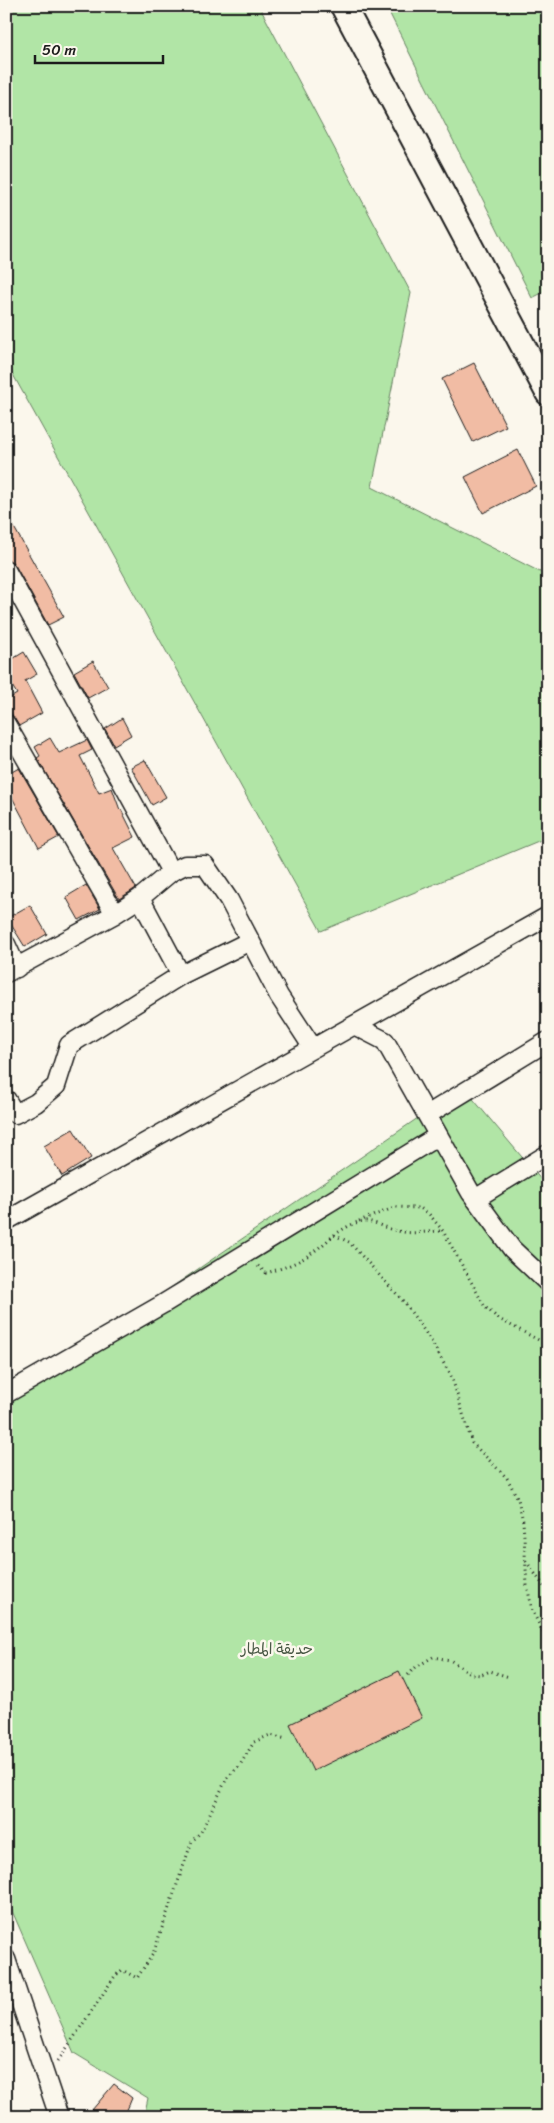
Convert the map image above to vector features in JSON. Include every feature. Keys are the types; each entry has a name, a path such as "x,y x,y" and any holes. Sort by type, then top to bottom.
{"main road":[{"path":"343,6 548,394"}],"street":[{"path":"6,570 171,872"},
{"path":"8,733 114,914"},
{"path":"6,944 12,971 140,898 171,872 185,864 205,865 229,900 279,996 313,1048"},
{"path":"140,898 181,976"},
{"path":"6,1220 548,916"},
{"path":"6,1099 15,1114 36,1103 56,1086 70,1045 181,976 250,941"},
{"path":"354,1025 385,1041 475,1199 512,1249 548,1283"},
{"path":"427,1115 548,1041"},
{"path":"6,1394 245,1254 438,1136"},
{"path":"475,1199 548,1154"},
{"path":"6,1959 59,2117"}],"path":[{"path":"245,1254 266,1273 295,1265 313,1254 334,1236 359,1221 396,1207 420,1208 429,1214 443,1231 485,1307 499,1319 548,1345"},
{"path":"359,1221 369,1220 402,1232 443,1231"},
{"path":"334,1236 349,1242 376,1270 404,1302 430,1339 452,1378 472,1443 506,1478 518,1499 523,1521 527,1585 532,1610 548,1643"},
{"path":"526,1560 548,1592"},
{"path":"408,1675 416,1667 433,1658 450,1660 472,1674 481,1675 490,1671 509,1676"},
{"path":"46,2078 115,1976 122,1970 137,1978 152,1954 192,1840 201,1832 227,1778 240,1765 254,1742 270,1735 286,1739"}],"green space":[{"path":"6,6 259,6 411,293 372,487 548,576 548,837 321,931 6,362"},
{"path":"386,6 548,6 548,290 532,298"},
{"name":"حديقة المطار","path":"463,1087 548,1188 548,2117 144,2117 148,2098 74,2053 6,1897 6,1401"}],"building":[{"path":"474,363 506,426 473,442 442,379"},
{"path":"518,450 536,486 483,513 465,477"},
{"path":"6,513 64,617 48,625 15,565 6,557"},
{"path":"24,652 37,674 25,681 42,713 19,726 6,705 6,700 17,694 6,676 6,663"},
{"path":"93,661 108,687 88,698 74,672"},
{"path":"122,718 131,735 114,745 105,729"},
{"path":"50,738 59,753 87,740 92,750 80,756 99,793 112,788 120,810 135,837 113,848 136,888 119,899 37,758 40,756 35,747"},
{"path":"145,760 166,797 152,805 131,767"},
{"path":"19,768 59,837 39,848 6,786 6,775"},
{"path":"86,885 100,909 79,920 66,897"},
{"path":"30,905 47,934 25,947 7,918"},
{"path":"73,1129 91,1158 62,1176 44,1146"},
{"path":"399,1671 422,1718 313,1771 290,1724"},
{"path":"114,2084 132,2098 124,2117 86,2117"}]}
